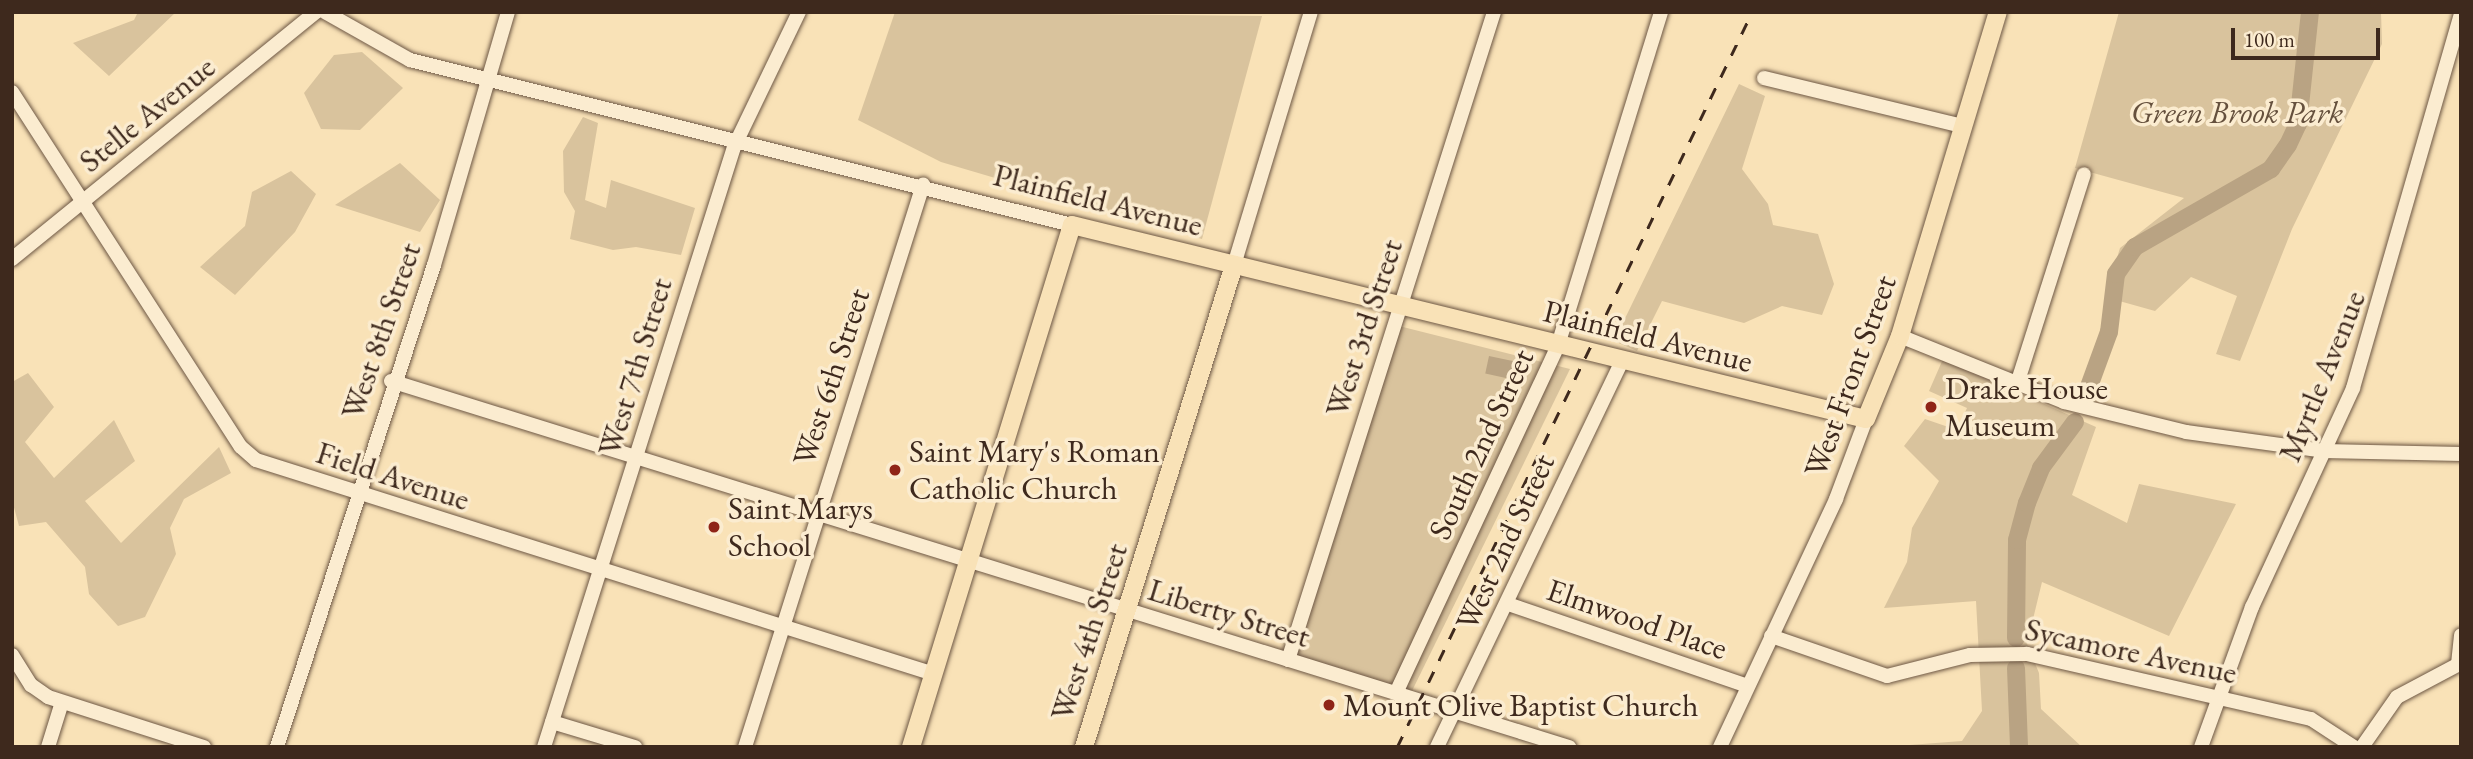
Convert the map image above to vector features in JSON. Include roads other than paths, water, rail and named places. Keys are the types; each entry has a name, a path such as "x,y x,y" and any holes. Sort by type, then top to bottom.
{"main road":[{"name":"West Front Street","path":"1866,419 1900,336 1998,12"},
{"name":"Plainfield Avenue","path":"1072,225 1866,419"},
{"path":"911,747 1072,225"},
{"name":"West 4th Street","path":"1084,747 1234,265"}],"street":[{"name":"Stelle Avenue","path":"12,259 316,12"},
{"name":"Plainfield Avenue","path":"325,12 411,60 923,185 1072,225"},
{"name":"West 8th Street","path":"277,747 391,381 491,80 508,12"},
{"name":"West 7th Street","path":"544,747 737,141 799,12"},
{"name":"West 4th Street","path":"1234,265 1311,12"},
{"name":"West 3rd Street","path":"1289,660 1494,12"},
{"name":"South 2nd Street","path":"1396,692 1558,345 1661,12"},
{"name":"Myrtle Avenue","path":"2201,747 2252,607 2325,451 2388,285 2461,14"},
{"path":"1764,78 1964,126"},
{"name":"Field Avenue","path":"12,92 248,454 356,496 934,674"},
{"path":"2017,384 2084,174"},
{"name":"West 6th Street","path":"745,747 779,628 923,185"},
{"path":"1900,336 2064,402 2104,413 2325,451 2461,454"},
{"name":"West 2nd Street","path":"1437,747 1508,604 1622,361"},
{"name":"Liberty Street","path":"391,381 636,455 1128,612 1454,710 1548,744 1569,747"},
{"name":"West Front Street","path":"1720,747 1866,419"},
{"name":"Elmwood Place","path":"1508,604 1747,686"},
{"path":"2362,747 2397,697 2459,663 2461,635"},
{"name":"Sycamore Avenue","path":"1771,636 1887,676 2006,653 2027,654 2311,719 2354,747"},
{"path":"12,655 31,685 62,702 204,747"},
{"path":"48,747 62,702"},
{"path":"552,722 635,747"}],"waterway":[{"path":"2087,392 2109,332 2116,274 2135,247 2271,169 2288,145 2298,124 2310,12"},
{"path":"2016,638 2017,540 2027,503 2041,468 2075,422"},
{"path":"2016,668 2019,747"}],"railway":[{"path":"1397,747 1752,12"}],"place":[{"name":"Drake House Museum","path":"1931,407"},
{"name":"Saint Mary's Roman Catholic Church","path":"895,470"},
{"name":"Saint Marys School","path":"714,527"},
{"name":"Mount Olive Baptist Church","path":"1329,705"}],"park label":[{"name":"Green Brook Park","path":"2237,112"}]}
